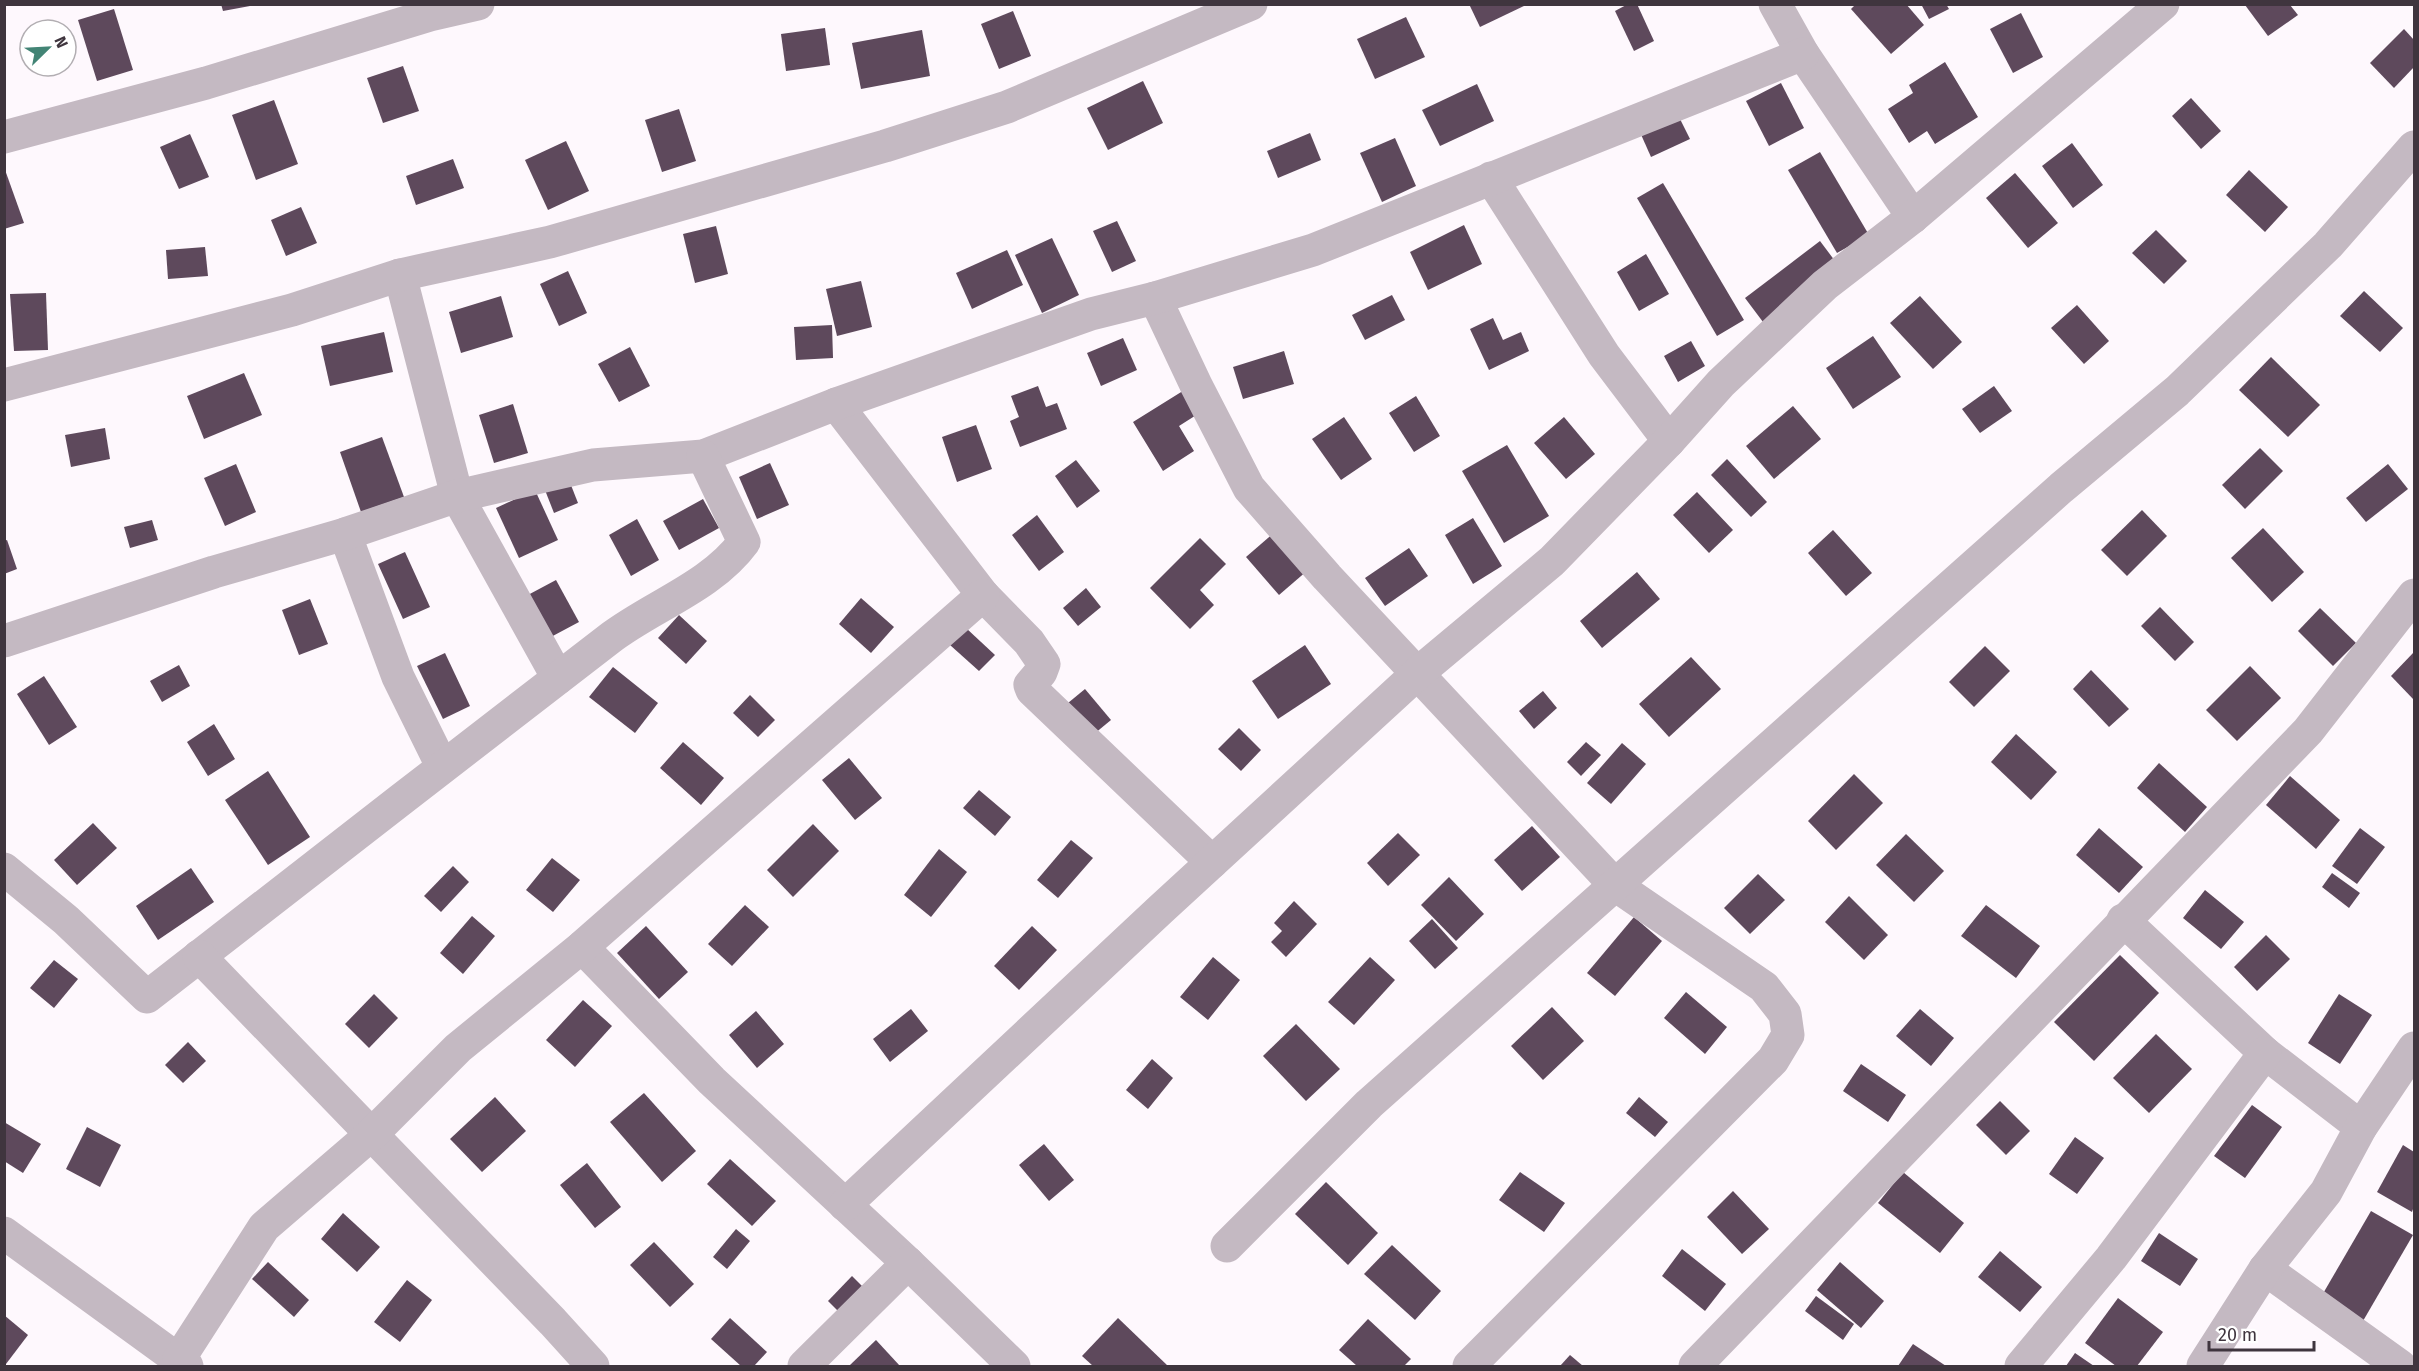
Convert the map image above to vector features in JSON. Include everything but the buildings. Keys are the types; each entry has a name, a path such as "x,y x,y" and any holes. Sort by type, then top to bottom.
{"street":[{"path":"4,137 206,83 430,15 478,4"},
{"path":"4,385 292,310 400,276 550,242 885,146 1007,106 1251,4"},
{"path":"1775,4 1803,54 1913,217"},
{"path":"845,1205 1418,673 1552,561 1669,441 1721,383 1825,285 1913,217 2163,4"},
{"path":"4,641 213,572 345,534 457,496 593,465 703,456 836,404 1091,314 1155,298 1313,250 1803,54"},
{"path":"1227,1246 1369,1104 1855,674 2061,488 2176,392 2328,245 2415,147"},
{"path":"1491,178 1604,355 1669,441"},
{"path":"400,276 457,496 558,678"},
{"path":"1155,298 1196,385 1249,488 1327,577 1615,885 1764,987 1785,1014 1788,1035 1773,1060 1469,1366"},
{"path":"836,404 983,595 1029,642 1044,664 1041,672 1030,685 1032,690 1212,862"},
{"path":"4,869 66,920 147,997 442,766 618,632 689,589 733,557 744,542 703,456"},
{"path":"345,534 398,677 442,766"},
{"path":"4,1233 183,1363 264,1227 372,1134 458,1048 582,947 983,595"},
{"path":"1695,1366 2307,731 2415,595"},
{"path":"2123,920 2265,1053 2361,1127"},
{"path":"582,947 712,1081 908,1263 1014,1366"},
{"path":"199,956 593,1366"},
{"path":"2203,1366 2265,1269 2326,1192 2361,1127 2415,1048"},
{"path":"2021,1366 2111,1258 2265,1053"},
{"path":"804,1366 908,1263"},
{"path":"2265,1269 2400,1366"}]}
